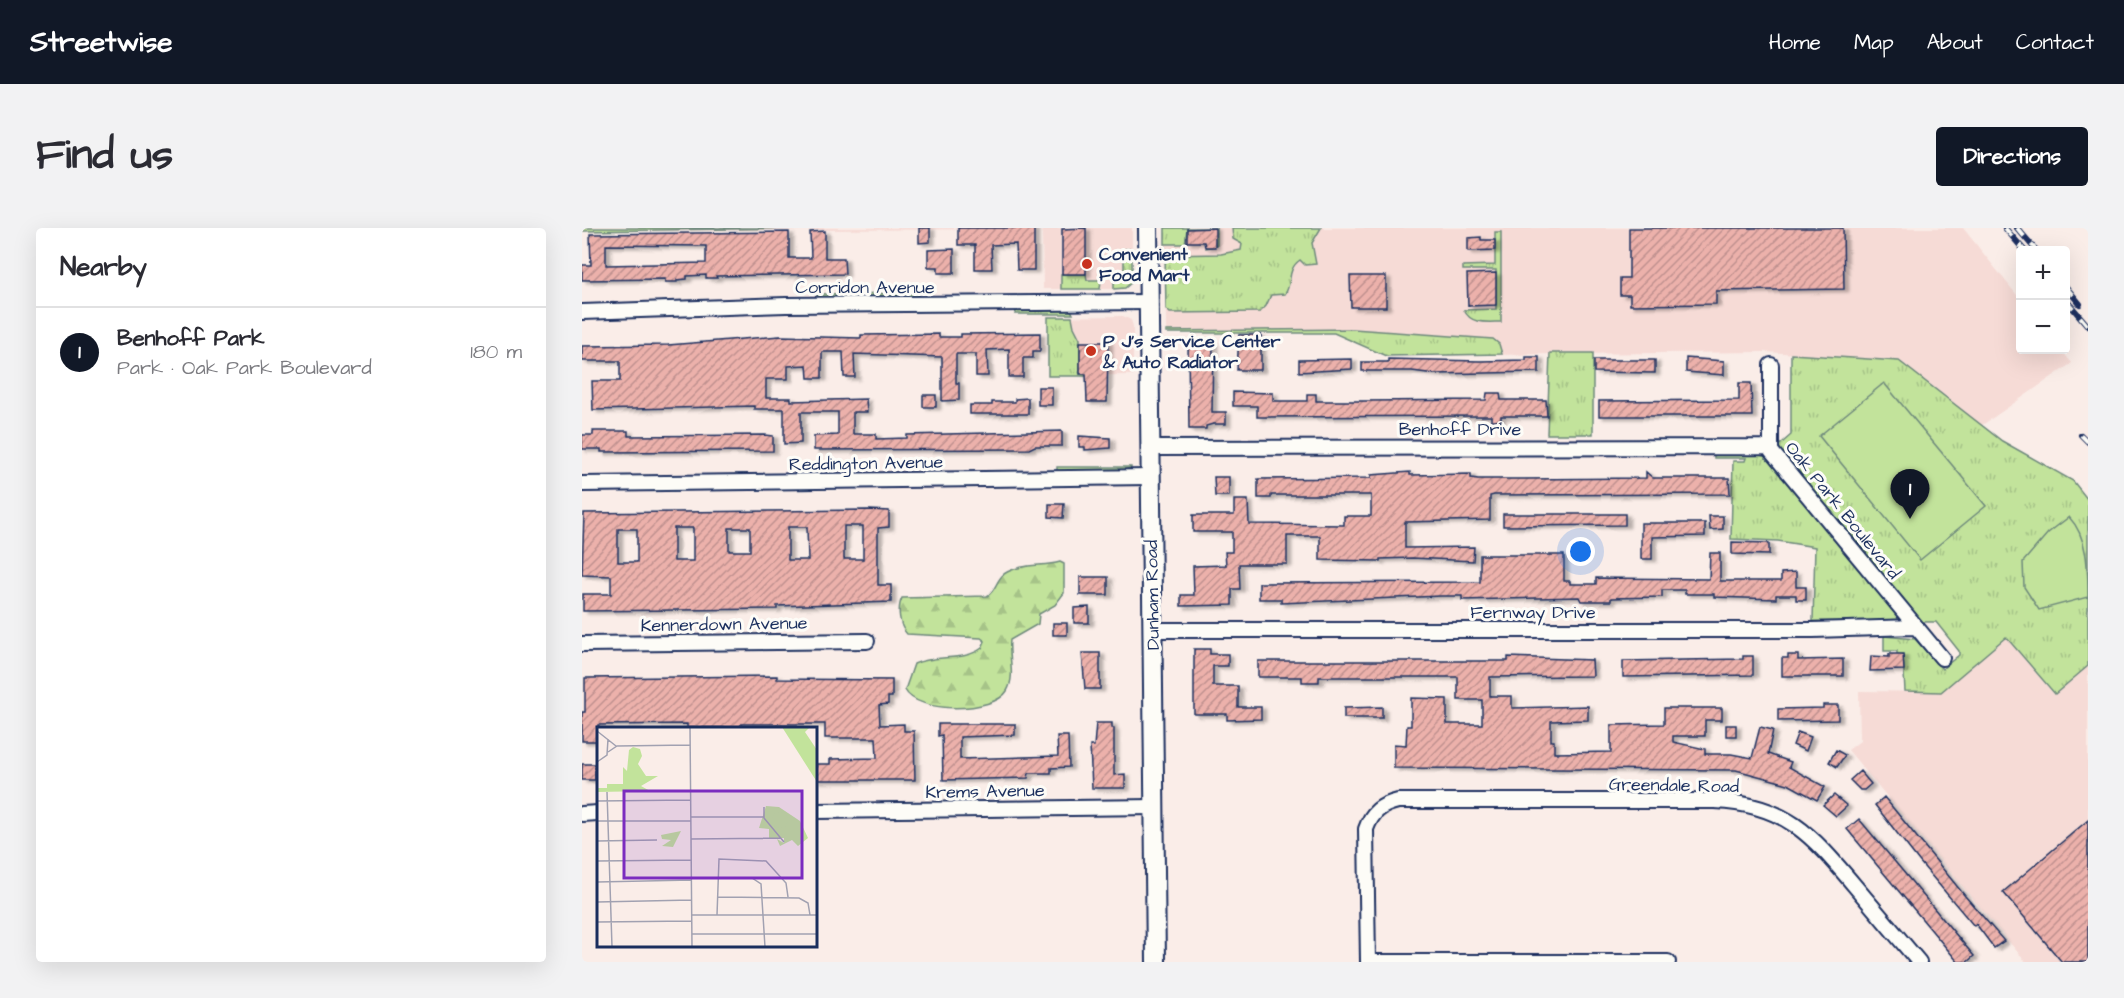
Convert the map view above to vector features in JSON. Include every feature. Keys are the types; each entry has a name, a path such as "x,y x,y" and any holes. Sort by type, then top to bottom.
{"street":[{"name":"Dunham Road","path":"1148,228 1156,962"},
{"name":"Corridon Avenue","path":"582,312 765,306 1149,303"},
{"name":"Oak Park Boulevard","path":"1771,365 1769,447 1787,473 1942,658"},
{"name":"Benhoff Drive","path":"1151,448 1769,447"},
{"name":"Reddington Avenue","path":"582,484 1151,477"},
{"name":"Fernway Drive","path":"1153,630 1813,630 1914,627"},
{"name":"Kennerdown Avenue","path":"582,644 867,641"},
{"name":"Greendale Road","path":"1370,962 1366,830 1369,820 1380,808 1398,801 1715,801 1756,806 1787,818 1814,838 1919,962"},
{"name":"Krems Avenue","path":"818,811 1155,807"},
{"path":"582,814 597,813"},
{"path":"1370,962 1668,962"}],"shaded area":[{"name":"Convenient Food Mart","path":"582,228 1132,228 1132,279 1128,286 1114,289 1043,289 1042,229 582,231"},
{"path":"1165,228 1963,228 2016,294 2016,354 2064,354 2072,363 1981,426 1899,361 1766,352 1386,356 1334,333 1166,333"},
{"name":"P J’s Service Center & Auto Radiator","path":"1123,316 1131,320 1133,326 1133,375 1048,376 1048,317"},
{"path":"2006,637 2054,694 2088,666 2088,962 2026,962 1848,750 1860,741 1859,691 1941,692"}],"green space":[{"path":"582,228 805,228 582,231"},
{"path":"1165,228 1214,228 1187,229 1185,244 1165,244"},
{"path":"1214,228 1217,228 1217,245 1216,246 1205,248 1215,246"},
{"path":"1232,228 1321,228 1312,243 1316,264 1305,265 1300,260 1291,272 1285,294 1271,295 1260,312 1170,313 1166,309 1165,255 1221,254 1241,250 1242,244 1233,239"},
{"path":"1495,232 1501,232 1501,322 1480,322 1467,315 1464,310 1496,309 1496,270 1463,270 1463,266 1495,265"},
{"path":"1124,249 1132,249 1132,282 1125,288 1114,289 1114,280 1124,280"},
{"path":"1061,274 1086,274 1087,280 1101,280 1100,289 1061,289"},
{"path":"919,293 919,297 818,298 817,294"},
{"path":"1017,310 1071,310 1073,314 1015,314"},
{"path":"1048,317 1072,317 1080,339 1080,373 1107,376 1048,376"},
{"path":"1353,329 1493,339 1499,344 1502,354 1386,356 1334,333 1166,333 1166,331"},
{"path":"1550,353 1593,353 1593,434 1547,434"},
{"path":"1791,354 1899,361 2002,441 2073,481 2088,500 2088,666 2055,694 2006,637 1941,692 1905,691 1903,655 1897,654 1897,651 1884,651 1884,636 1915,639 1942,669 1959,655 1959,651 1936,622 1813,621 1815,547 1778,541 1731,539 1733,461 1745,461 1746,458 1714,458 1714,454 1757,454 1766,457 1791,435"},
{"path":"1884,383 1986,506 1920,560 1819,436"},
{"path":"1057,467 1131,468 1120,471 1057,472"},
{"path":"2069,517 2080,534 2086,554 2088,597 2039,610 2024,587 2023,562 2048,533"},
{"path":"1060,562 1064,564 1064,593 1055,605 1039,614 1038,624 1010,640 1010,685 999,698 987,704 972,707 939,707 912,698 905,690 914,664 931,659 967,655 982,648 985,641 981,638 907,634 900,617 902,598 987,596 1004,574 1024,567"}],"building":[{"path":"919,228 930,228 930,242 919,243"},
{"path":"958,228 1034,228 1034,270 1017,270 1016,244 991,245 992,269 975,269 975,245 958,245"},
{"path":"1086,228 1086,274 1062,274 1062,229"},
{"path":"1215,228 1215,247 1205,247 1204,242 1187,242 1187,229"},
{"path":"1629,228 1843,228 1844,289 1716,291 1716,304 1630,305 1630,295 1620,295 1620,278 1629,278"},
{"path":"825,231 825,258 844,258 845,274 716,276 717,278 706,278 706,275 687,276 687,279 677,280 677,282 665,282 665,279 582,280 582,265 591,265 590,234 789,232 789,258 811,258 810,232","holes":["606,245 706,246 706,263 606,265"]},
{"path":"1481,237 1481,240 1495,240 1495,250 1468,251 1468,238"},
{"path":"954,249 954,273 938,273 938,267 928,267 928,250"},
{"path":"1496,273 1496,305 1468,306 1467,274"},
{"path":"1350,276 1386,276 1386,307 1351,307"},
{"path":"1040,333 1040,351 1033,351 1033,358 1023,358 1023,377 1009,377 1009,349 987,350 988,376 976,376 976,354 956,354 956,383 959,383 959,400 942,401 942,357 854,354 855,377 844,377 843,352 822,352 822,378 808,378 807,365 788,366 788,379 766,379 766,398 791,398 791,401 866,399 867,412 853,412 853,434 876,434 876,439 907,438 907,435 1062,431 1062,446 1035,446 1029,449 814,450 814,436 838,435 838,412 801,412 801,443 784,444 784,409 754,409 754,406 593,410 592,381 620,381 620,361 582,361 582,346 668,345 780,336 861,338 861,335 939,334 939,337 961,337 961,334"},
{"path":"1239,335 1261,335 1261,370 1237,370"},
{"path":"1080,342 1108,342 1107,402 1087,402 1086,374 1080,374"},
{"path":"1188,342 1213,342 1212,412 1226,412 1226,424 1213,424 1206,426 1206,429 1189,429"},
{"path":"1526,357 1539,357 1539,372 1435,374 1412,371 1362,371 1362,362 1388,362 1388,359 1480,361 1526,360"},
{"path":"1686,358 1724,361 1724,375 1686,372"},
{"path":"1352,359 1352,369 1299,372 1299,360"},
{"path":"1594,360 1655,360 1655,373 1594,372"},
{"path":"1739,383 1751,383 1752,416 1599,416 1599,401 1739,400"},
{"path":"1038,387 1052,387 1052,405 1038,405"},
{"path":"1233,392 1273,393 1273,401 1307,401 1307,394 1316,394 1316,401 1486,400 1487,393 1500,393 1501,400 1546,400 1547,416 1501,416 1501,421 1491,421 1491,416 1257,417 1257,406 1233,406"},
{"path":"923,395 936,395 936,407 923,407"},
{"path":"1028,398 1028,414 970,414 970,405 992,405 992,402 1015,402 1015,399"},
{"path":"593,431 628,431 628,436 765,435 773,436 773,451 601,452 601,449 582,449 582,435 593,435"},
{"path":"1079,436 1110,438 1110,448 1085,450 1085,447 1079,447"},
{"path":"1410,472 1410,475 1471,474 1471,478 1478,479 1524,479 1646,478 1646,472 1653,478 1729,478 1730,494 1494,495 1490,496 1490,520 1405,522 1405,548 1474,547 1473,561 1412,558 1380,559 1380,561 1320,560 1320,536 1287,536 1287,564 1239,564 1240,589 1232,589 1232,605 1181,606 1181,595 1194,595 1193,566 1226,565 1225,552 1232,552 1232,532 1193,532 1193,515 1234,515 1234,500 1248,500 1249,524 1344,525 1344,516 1371,516 1371,495 1271,495 1271,498 1258,498 1258,479 1371,478 1371,475"},
{"path":"1214,477 1229,477 1229,496 1215,496"},
{"path":"1049,504 1064,504 1063,518 1049,517"},
{"path":"889,511 889,527 878,528 878,585 891,585 891,602 777,606 777,609 583,611 583,594 611,594 611,576 582,575 584,513","holes":["844,526 863,526 863,559 844,559","788,527 807,527 808,560 788,560","674,528 693,528 693,561 674,561","729,528 750,528 750,551 729,551","618,529 637,529 637,562 618,562"]},
{"path":"1503,514 1625,514 1625,525 1503,526"},
{"path":"1709,516 1723,516 1723,529 1710,530"},
{"path":"1641,523 1705,523 1705,536 1652,537 1652,559 1641,559"},
{"path":"1732,542 1769,543 1769,555 1732,554"},
{"path":"1710,553 1720,553 1720,581 1781,581 1781,573 1796,572 1796,587 1806,587 1806,600 1796,600 1796,595 1776,595 1776,599 1714,597 1714,594 1685,594 1685,590 1662,590 1662,597 1611,598 1611,601 1581,601 1579,597 1462,600 1462,596 1281,603 1281,599 1259,599 1259,583 1480,582 1480,555 1564,555 1564,581 1570,581 1570,584 1596,584 1596,578 1709,579"},
{"path":"1080,577 1108,577 1108,595 1080,595"},
{"path":"1089,607 1089,623 1074,623 1074,608"},
{"path":"1053,623 1067,623 1067,635 1053,635"},
{"path":"1194,649 1210,649 1210,654 1228,654 1228,666 1213,666 1213,686 1238,686 1238,707 1261,707 1261,719 1227,720 1227,714 1194,714"},
{"path":"1082,653 1100,653 1100,689 1085,689"},
{"path":"1889,654 1903,654 1904,670 1870,671 1871,656 1889,657"},
{"path":"1788,655 1798,655 1798,660 1843,659 1843,676 1782,676 1782,658 1788,658"},
{"path":"1743,656 1753,656 1753,675 1623,677 1623,661 1743,659"},
{"path":"1508,657 1592,660 1593,676 1490,677 1490,696 1512,696 1512,708 1588,706 1588,720 1551,721 1551,741 1554,741 1554,753 1611,752 1611,725 1664,724 1664,708 1722,708 1722,720 1705,720 1705,736 1673,736 1673,742 1705,749 1705,754 1731,754 1752,758 1760,727 1773,730 1768,754 1791,762 1789,767 1825,787 1817,800 1788,784 1736,770 1394,768 1394,744 1406,745 1407,726 1411,726 1411,698 1447,699 1447,724 1482,724 1482,700 1458,700 1458,677 1319,677 1319,682 1302,682 1302,677 1258,677 1258,661 1508,661"},
{"path":"777,676 777,679 892,680 892,697 888,697 888,704 879,705 880,725 904,724 904,731 914,731 915,780 818,780 818,764 830,764 830,759 877,758 876,738 825,738 825,724 741,724 741,727 687,727 687,724 598,725 597,741 582,741 585,678"},
{"path":"1823,705 1838,705 1838,720 1778,721 1778,709 1823,708"},
{"path":"1382,707 1382,718 1344,718 1344,708"},
{"path":"1096,723 1112,723 1112,728 1114,728 1114,775 1125,774 1125,788 1092,788 1090,746 1094,746"},
{"path":"938,724 1015,724 1015,735 960,737 960,759 1058,756 1057,736 1068,736 1069,767 1051,768 1051,773 1029,773 1028,778 943,780 942,735 938,736"},
{"path":"1726,725 1736,725 1736,736 1726,736"},
{"path":"1798,732 1811,737 1806,751 1793,745"},
{"path":"1836,750 1845,755 1837,767 1829,762"},
{"path":"582,764 595,764 595,780 582,780"},
{"path":"1860,771 1871,784 1864,790 1860,790 1850,780"},
{"path":"1834,795 1847,806 1836,816 1823,805"},
{"path":"1884,797 2004,941 1994,948 1976,924 1974,926 1919,861 1875,805"},
{"path":"1859,819 1974,956 1967,962 1958,962 1847,829"},
{"path":"2088,820 2088,962 2062,962 2003,892"}],"railway":[{"path":"2005,228 2021,246"},
{"path":"2017,228 2033,246"},
{"path":"2070,292 2080,304"},
{"path":"2070,305 2088,326"},
{"path":"2081,435 2088,442"}],"place":[{"name":"Convenient Food Mart","path":"1087,264"},
{"name":"P J’s Service Center & Auto Radiator","path":"1091,351"},
{"name":"Benhoff Park","path":"1910,519"}]}
